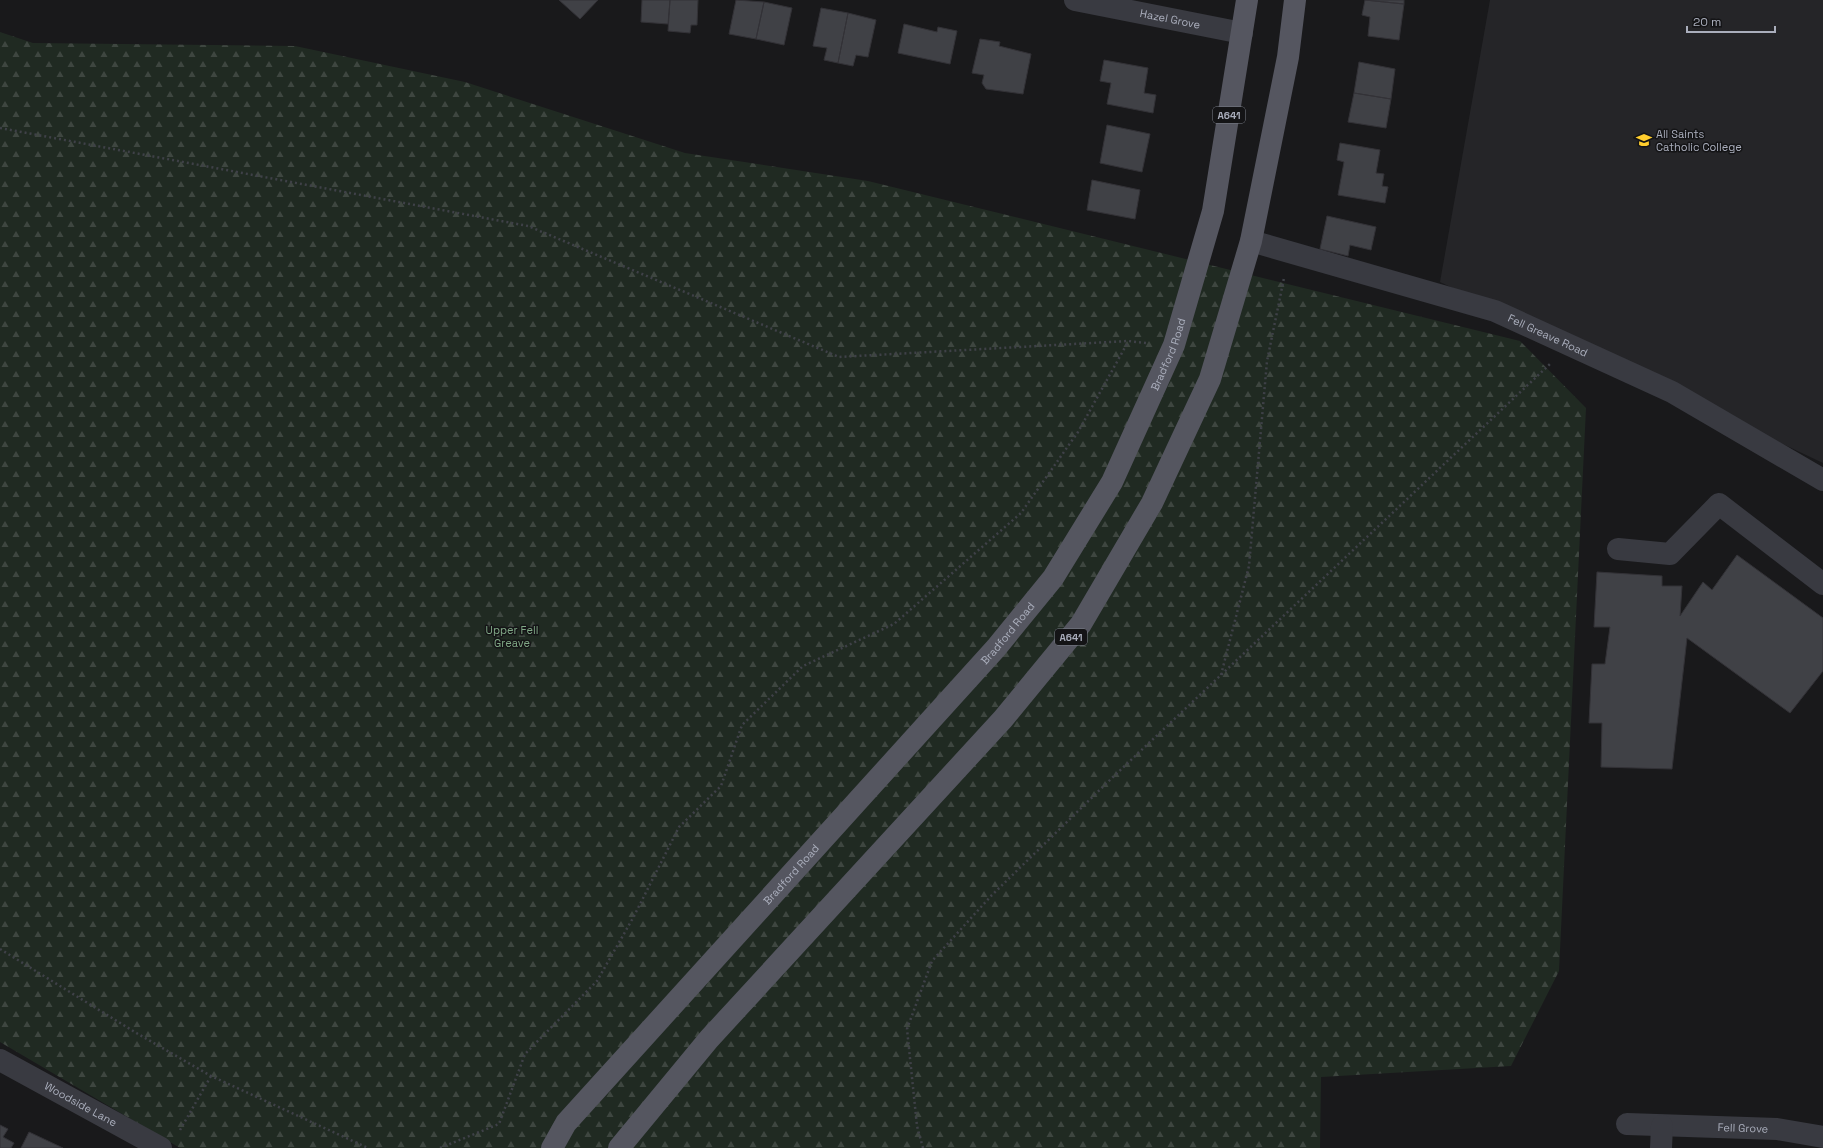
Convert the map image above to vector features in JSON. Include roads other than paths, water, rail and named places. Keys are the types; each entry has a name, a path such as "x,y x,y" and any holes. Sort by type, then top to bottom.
{"main road":[{"name":"Bradford Road","path":"552,1148 566,1123 996,648 1053,578 1112,482 1174,345 1213,211 1247,0"},
{"name":"A641","path":"619,1148 709,1039 1003,719 1081,624 1152,503 1210,379 1251,242 1288,58 1296,0"}],"street":[{"name":"Hazel Grove","path":"1075,0 1242,32"},
{"name":"Fell Greave Road","path":"1251,242 1494,312 1672,392 1823,480"},
{"path":"1618,549 1670,554 1719,504 1823,584"},
{"name":"Woodside Lane","path":"0,1060 170,1142"},
{"name":"Fell Grove","path":"1627,1124 1777,1129 1823,1137"},
{"path":"1661,1148 1662,1126"}],"place":[{"name":"All Saints Catholic College","path":"1644,140"}],"park label":[{"name":"Upper Fell Greave","path":"512,636"}]}
